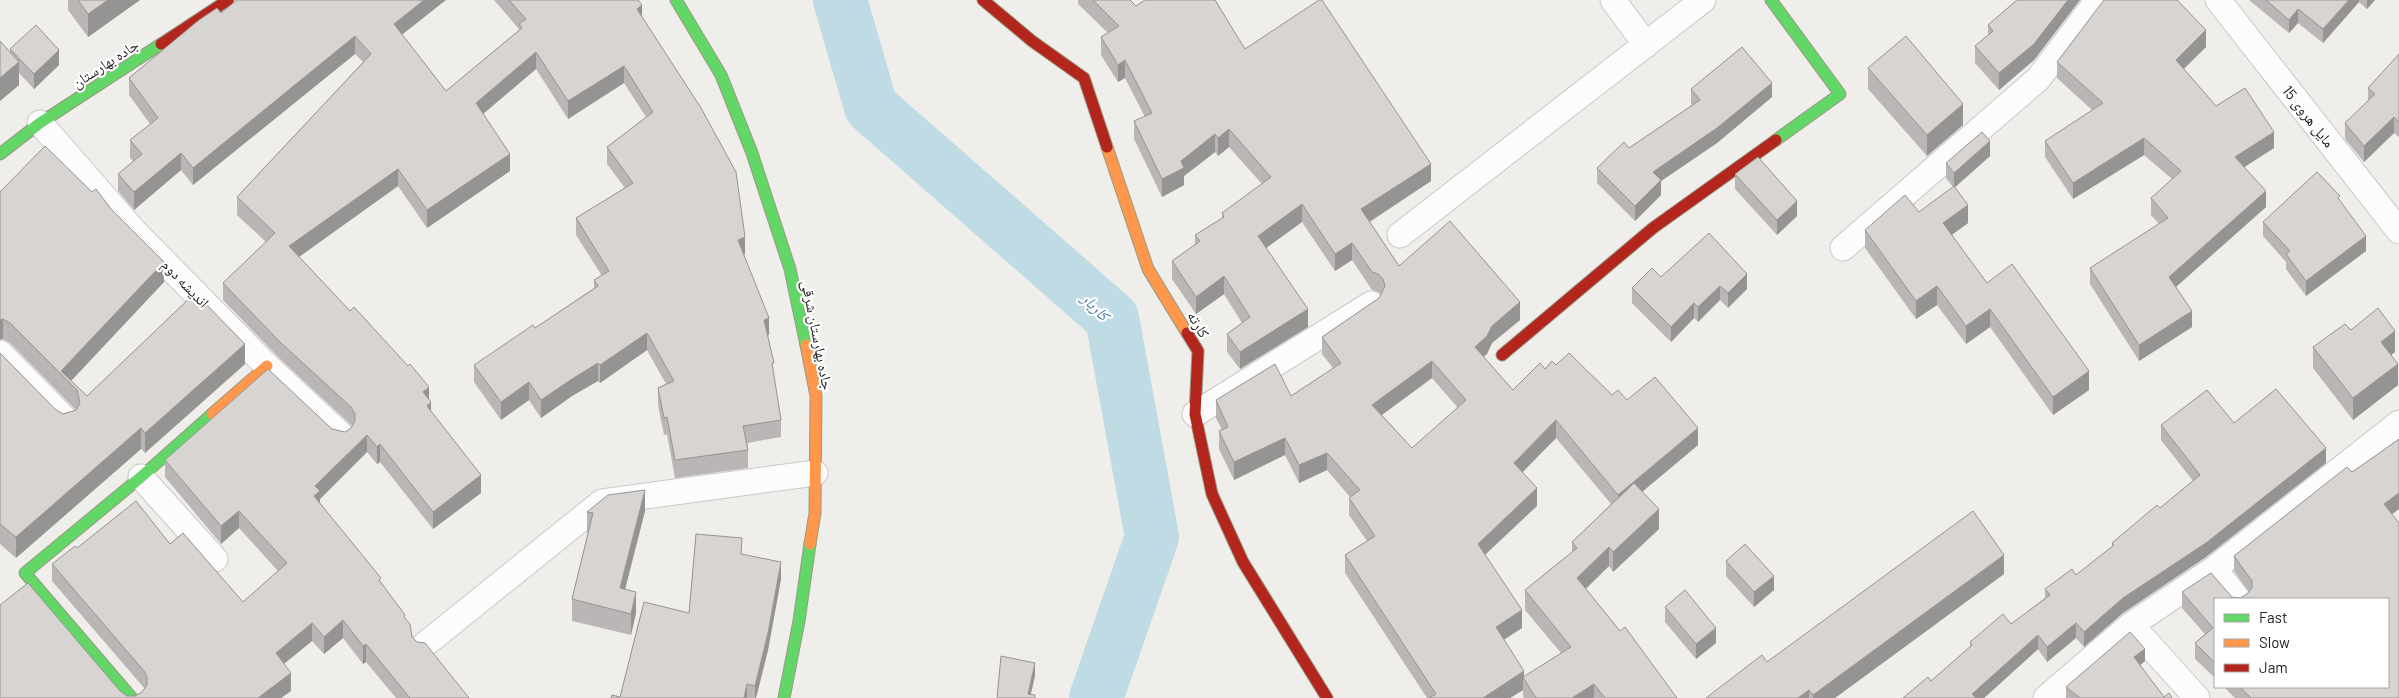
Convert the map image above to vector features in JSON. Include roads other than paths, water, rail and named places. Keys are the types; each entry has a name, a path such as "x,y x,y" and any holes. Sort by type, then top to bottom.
{"street":[{"name":"جاده بهارستان","path":"0,154 40,122 228,0"},
{"name":"جاده بهارستان شرقی","path":"676,0 721,75 752,152 790,269 816,396 815,513 799,622 784,698"},
{"name":"کارته","path":"983,0 1032,40 1084,78 1148,269 1198,351 1195,414 1212,494 1242,562 1327,698"},
{"path":"1612,0 1646,45"},
{"path":"1400,235 1703,0"},
{"path":"1502,356 1653,228 1840,94 1771,0"},
{"path":"1842,248 2038,79 2098,0"},
{"name":"مایل هروی 15","path":"2218,0 2399,232"},
{"name":"اندیشه دوم","path":"40,122 134,231 267,366 342,435"},
{"path":"1195,414 1371,304"},
{"path":"0,353 66,420"},
{"path":"132,698 25,573 141,477 267,366"},
{"path":"2046,698 2131,625 2214,569 2399,423"},
{"path":"423,646 602,502 815,473"},
{"path":"141,477 215,559"},
{"path":"2214,569 2237,598"},
{"path":"2131,625 2197,698"}],"waterway":[{"name":"کاربار","path":"840,0 871,107 1112,318 1152,537 1096,698"}]}
